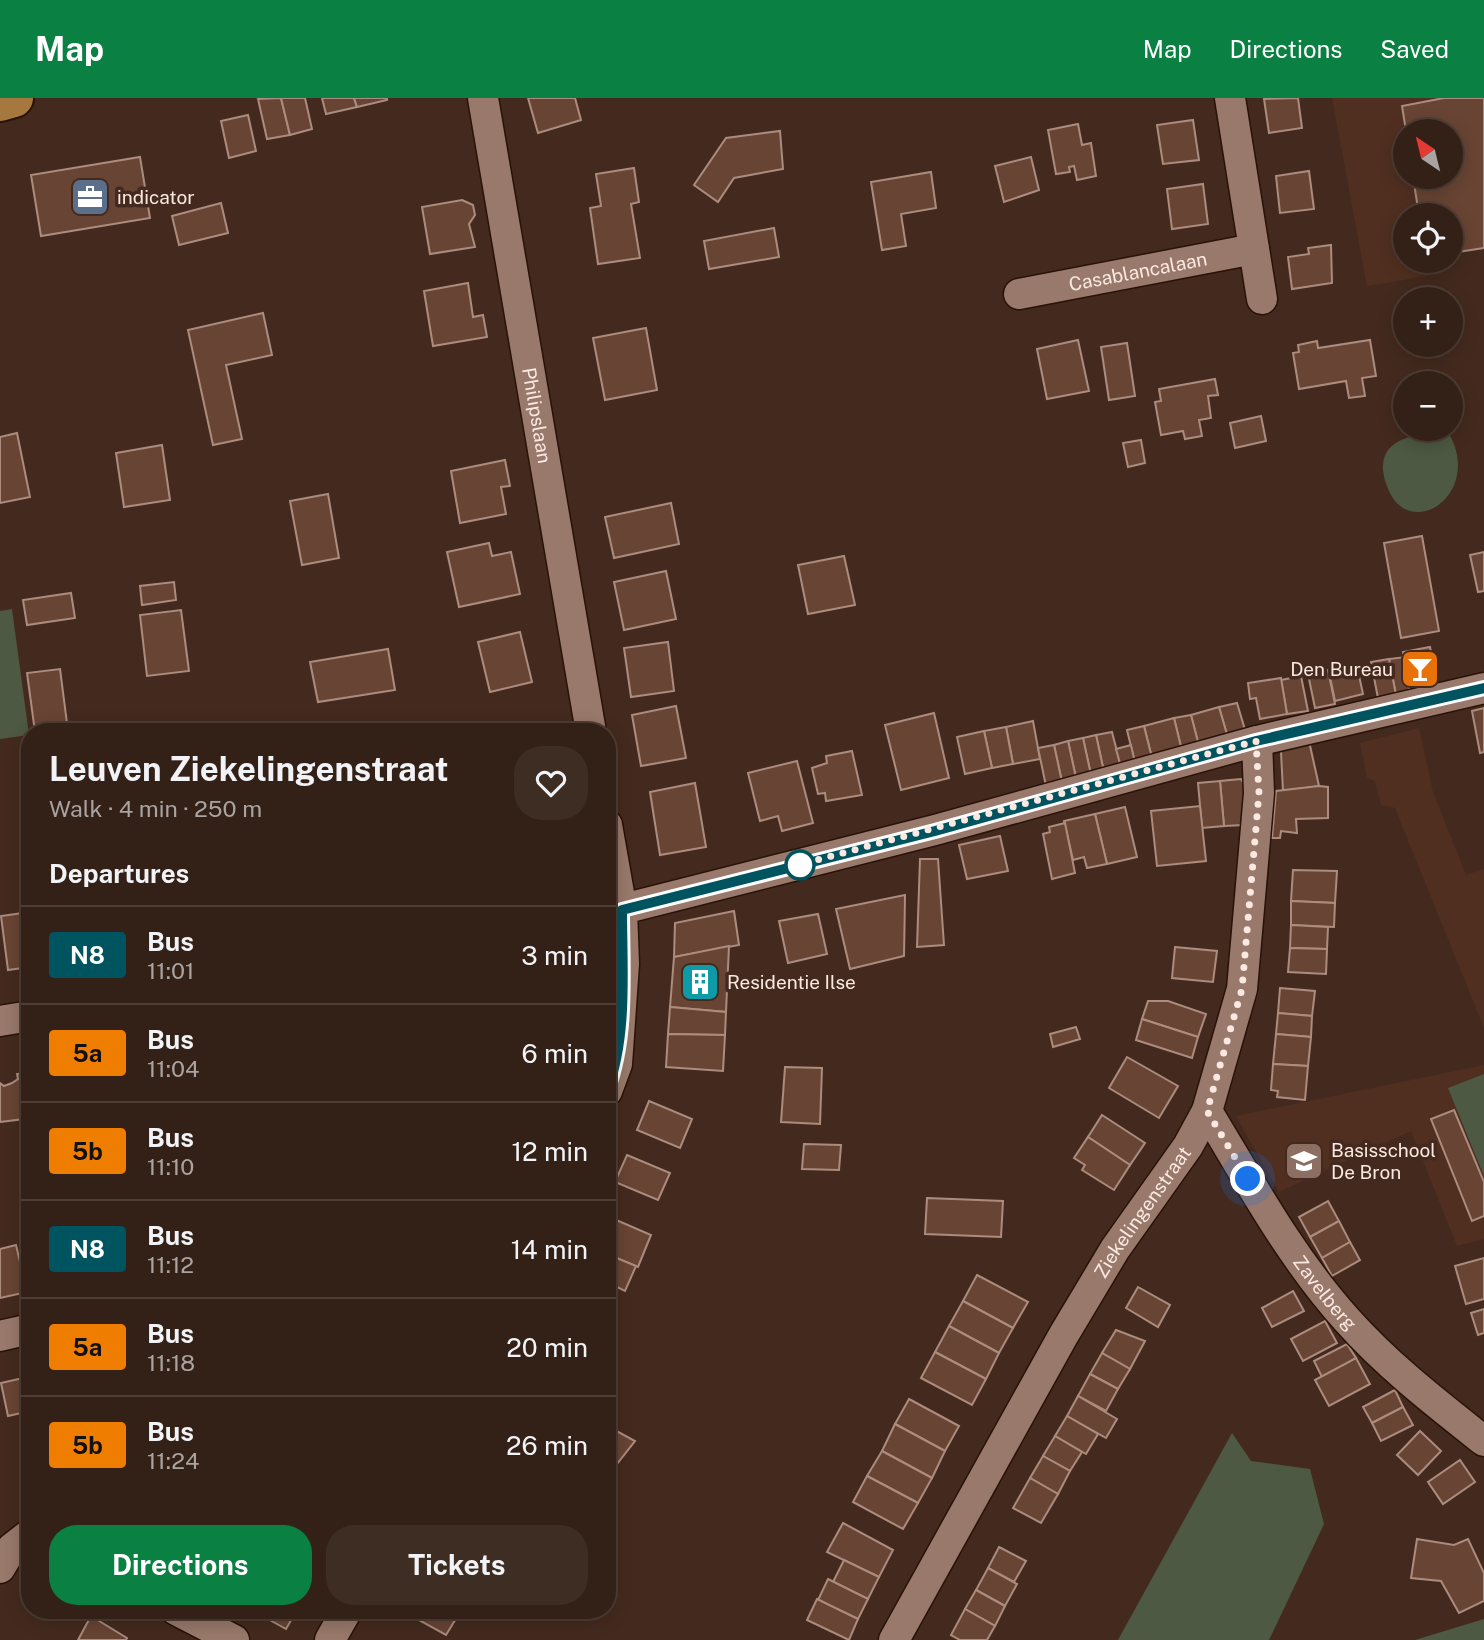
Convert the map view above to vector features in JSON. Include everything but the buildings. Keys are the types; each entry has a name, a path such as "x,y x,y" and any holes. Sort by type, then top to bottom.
{"main road":[{"path":"0,102 14,98"}],"street":[{"name":"Philipslaan","path":"483,98 589,723"},
{"path":"1230,98 1262,299"},
{"name":"Casablancalaan","path":"1019,294 1254,250"},
{"path":"616,911 935,831 1256,741 1484,688"},
{"name":"Ziekelingenstraat","path":"894,1640 1063,1336 1115,1249 1188,1146 1207,1111 1242,989 1259,793 1256,741"},
{"path":"616,917 624,964 616,1067"},
{"path":"0,1021 21,1018"},
{"name":"Zavelberg","path":"1207,1111 1303,1266 1347,1320 1405,1378 1484,1441"},
{"path":"0,1336 21,1331"},
{"path":"0,1568 12,1549 21,1542"},
{"path":"193,1619 234,1640"},
{"path":"330,1640 342,1619"}],"shaded area":[{"path":"1332,98 1484,98 1484,248 1463,251 1463,203 1393,203 1393,273 1428,273 1428,276 1367,286"},
{"path":"1419,728 1433,792 1466,875 1484,869 1484,1028 1395,808 1381,805 1375,781 1367,778 1360,743"},
{"name":"Basisschool De Bron","path":"1484,1065 1484,1239 1457,1246 1411,1131 1279,1192 1236,1116"}],"green space":[{"path":"1452,441 1457,454 1457,474 1451,490 1441,503 1427,511 1413,512 1400,506 1389,491 1383,461 1396,443"},
{"path":"12,609 27,723 21,723 21,736 0,739 0,611"},
{"path":"1484,1074 1484,1176 1448,1088"},
{"path":"1232,1433 1251,1461 1310,1469 1324,1524 1269,1640 1118,1640"},
{"path":"1484,1619 1484,1640 1415,1640"}],"bus line":[{"name":"N8","path":"616,1067 624,964 622,910 935,831 1256,741 1484,688"}],"place":[{"name":"indicator","path":"90,197"},
{"name":"Den Bureau","path":"1420,669"},
{"name":"Residentie Ilse","path":"700,982"},
{"name":"Basisschool De Bron","path":"1304,1161"}],"route":[{"path":"800,865 791,867 935,831 1256,741 1259,793 1242,989 1207,1111 1248,1179"}]}
